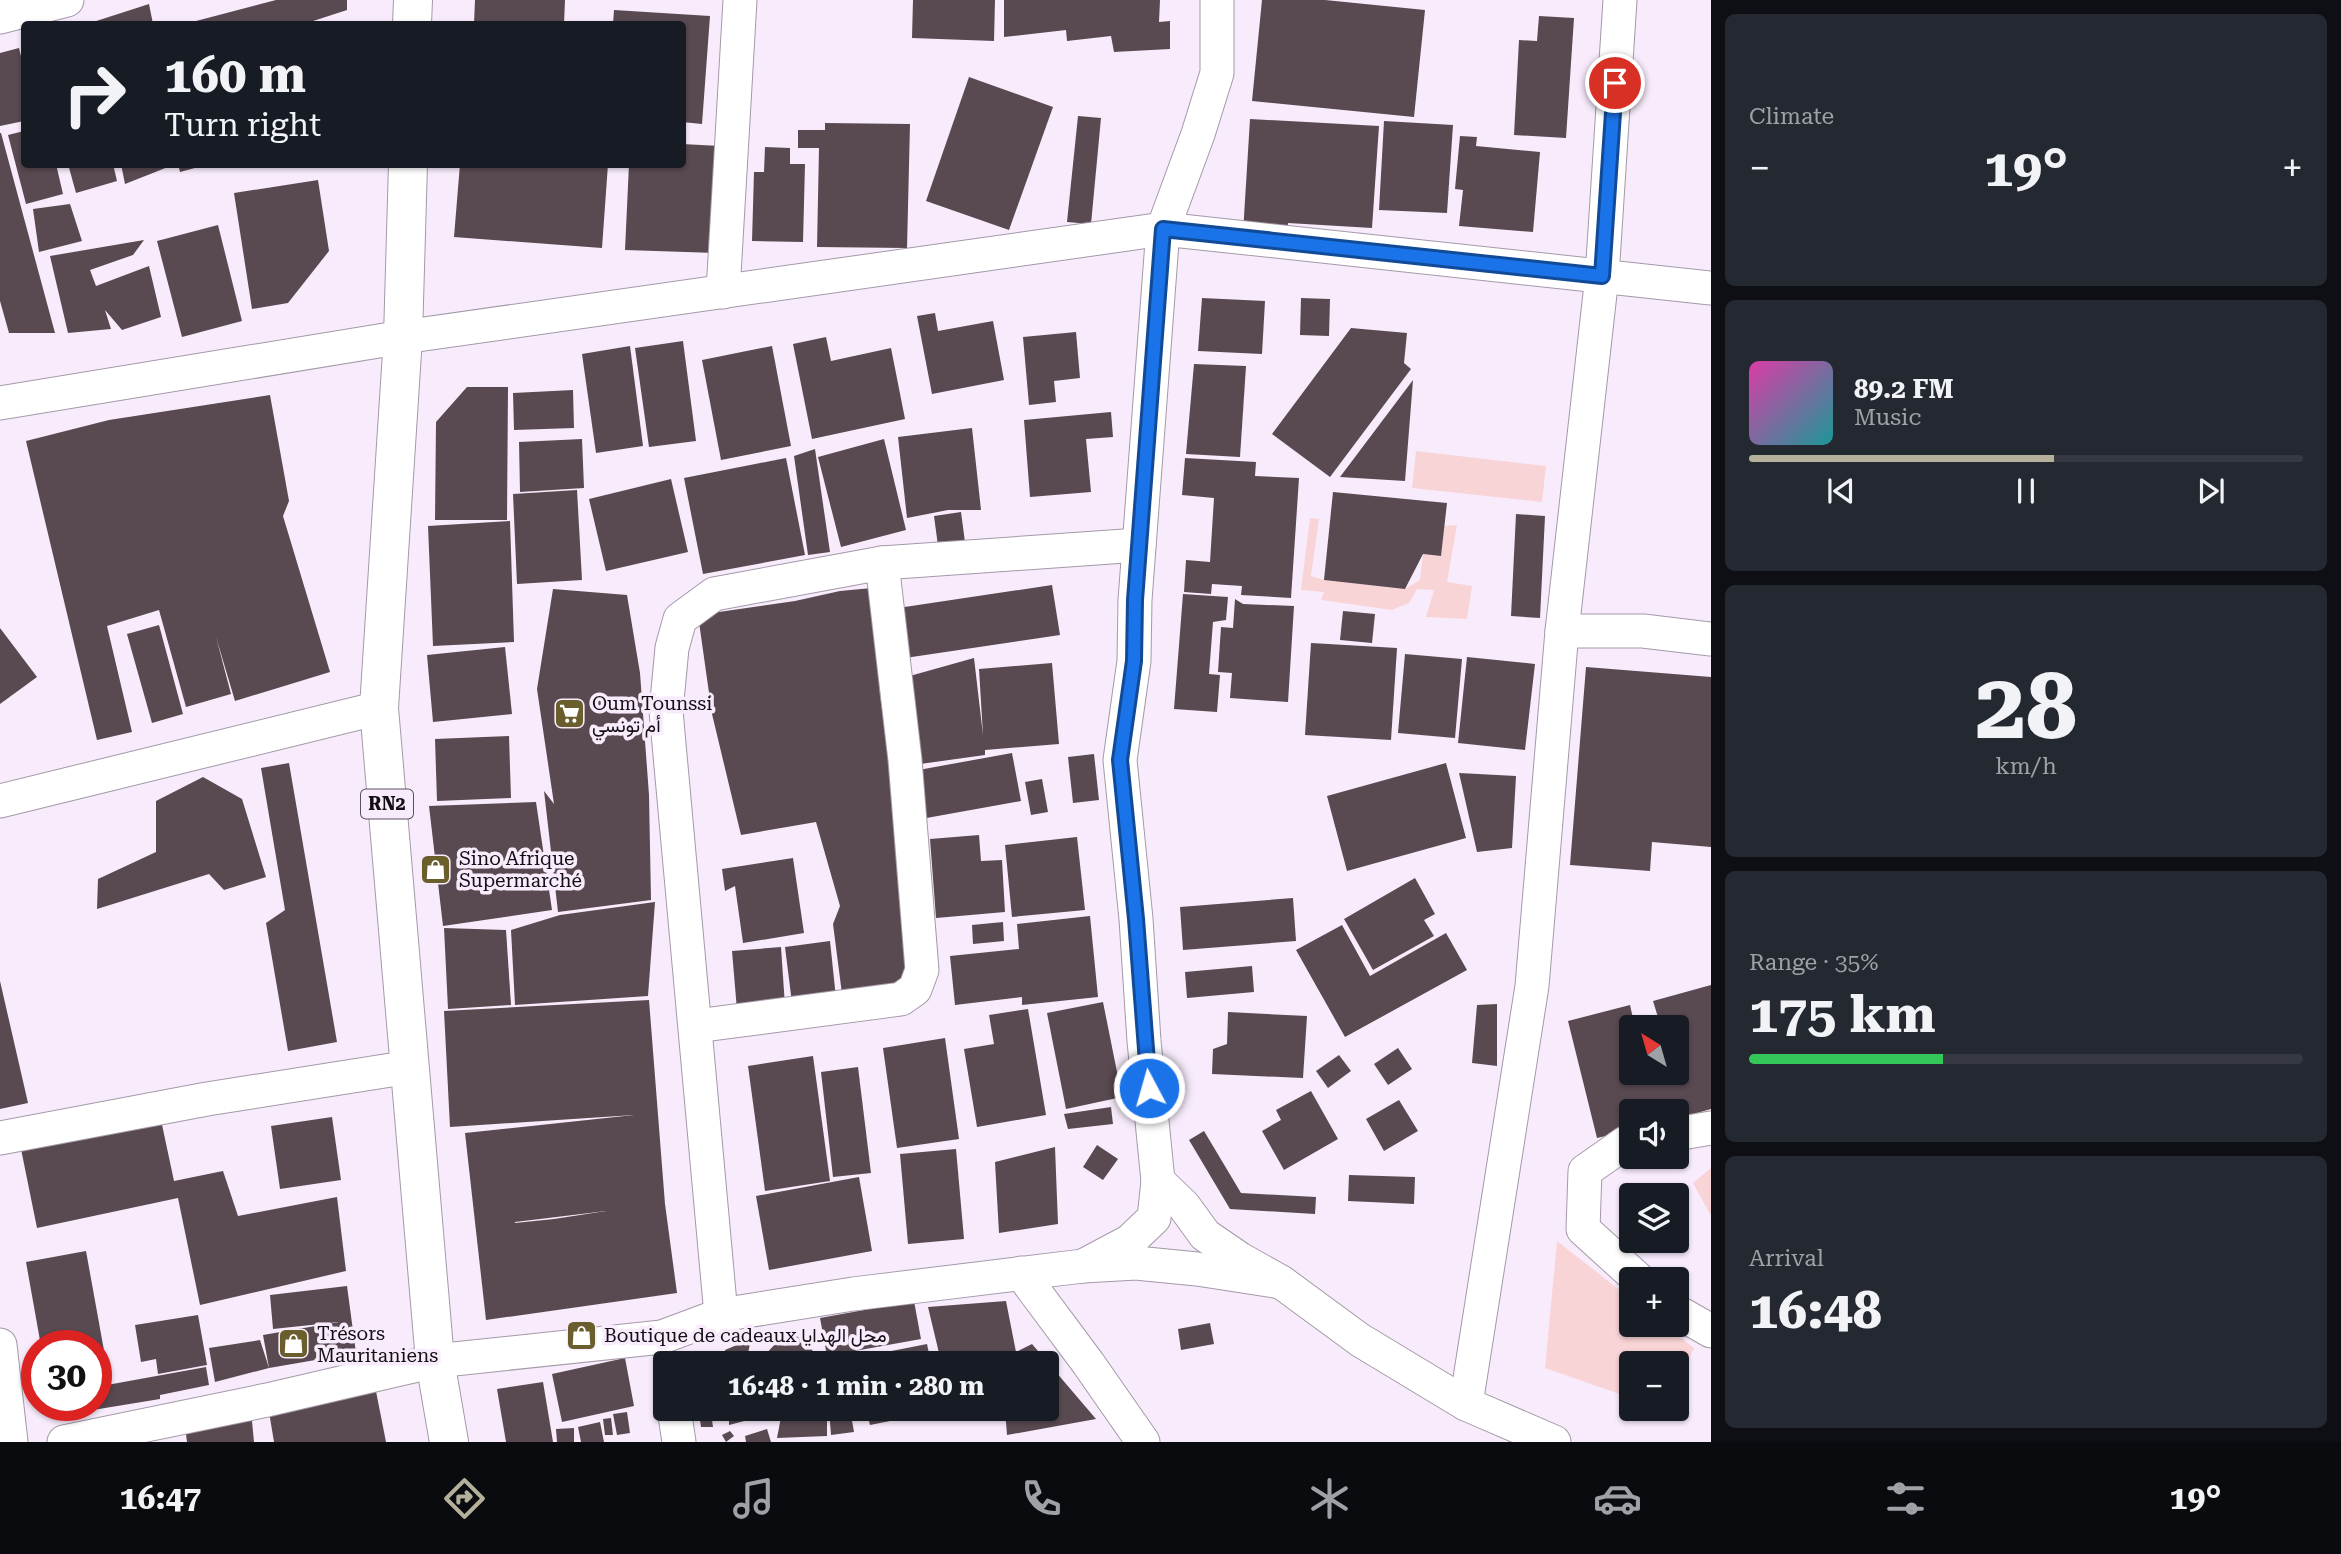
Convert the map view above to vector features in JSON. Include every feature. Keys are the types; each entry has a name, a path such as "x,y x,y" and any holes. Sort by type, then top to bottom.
{"highway":[{"path":"412,21 413,0"},
{"name":"RN2","path":"408,168 403,337 379,708 435,1361 449,1442"}],"street":[{"path":"0,17 67,0"},
{"path":"723,292 740,0"},
{"path":"1083,1266 1130,1241 1154,1218 1158,1181 1120,760 1134,661 1135,600 1163,229 1217,73 1217,0"},
{"path":"1466,1404 1532,986 1562,631 1602,276 1620,0"},
{"path":"0,402 403,337 1163,229 1711,288"},
{"path":"721,1315 666,711 672,648 680,619 714,594 883,563 1139,545"},
{"path":"696,1026 901,999 915,989 922,970 905,760 883,563"},
{"path":"1562,631 1643,631 1711,639"},
{"path":"0,801 379,708"},
{"path":"0,1138 206,1099 410,1067"},
{"path":"1689,1132 1711,1128"},
{"path":"1619,1147 1585,1171 1583,1229 1625,1267"},
{"path":"1158,1181 1184,1206 1205,1235 1281,1282 1360,1340 1466,1404 1554,1442"},
{"path":"64,1442 267,1400 435,1361 664,1350 721,1315 853,1294 1083,1266 1136,1263 1281,1282"},
{"path":"1021,1273 1143,1442"},
{"path":"1689,1318 1711,1331"},
{"path":"0,1345 11,1442"},
{"path":"676,1421 679,1442"}],"shaded area":[{"path":"1416,451 1546,466 1542,502 1412,488"},
{"path":"1310,518 1319,519 1311,576 1324,580 1405,589 1420,580 1423,554 1441,556 1444,526 1457,525 1447,582 1472,586 1467,619 1426,617 1434,590 1417,589 1409,603 1392,610 1321,600 1324,592 1301,590"},
{"path":"1711,1168 1711,1214 1710,1214 1693,1183"},
{"path":"1557,1241 1619,1290 1619,1337 1680,1337 1694,1348 1689,1359 1689,1351 1619,1351 1619,1394 1545,1368"}],"building":[{"path":"276,0 347,0 347,10 313,21 196,21"},
{"path":"475,0 565,0 564,21 474,21"},
{"path":"913,0 995,0 994,41 912,38"},
{"path":"1004,0 1160,0 1159,22 1170,21 1170,49 1114,52 1111,36 1067,41 1066,30 1004,37"},
{"path":"1262,0 1325,0 1425,10 1414,117 1252,101"},
{"path":"149,4 152,21 96,21"},
{"path":"614,10 710,16 702,124 686,122 686,21 613,21"},
{"path":"1539,16 1574,18 1566,138 1514,135 1519,40 1537,41"},
{"path":"19,48 21,122 0,126 0,53"},
{"path":"969,77 1053,107 1009,230 926,201"},
{"path":"1078,116 1101,118 1091,224 1067,222"},
{"path":"1250,119 1379,126 1372,228 1288,223 1287,236 1243,233"},
{"path":"1384,121 1453,125 1447,213 1379,210"},
{"path":"825,123 910,124 907,248 817,247 819,148 798,148 798,130 825,130"},
{"path":"21,132 21,168 57,168 63,194 26,204 8,135"},
{"path":"0,133 55,333 9,333 0,301"},
{"path":"1460,136 1477,137 1476,146 1540,152 1533,232 1459,226 1463,190 1455,189"},
{"path":"686,144 720,146 716,253 625,250 629,168 686,168"},
{"path":"765,147 790,148 790,164 805,164 803,242 752,241 754,172 764,172"},
{"path":"69,168 114,168 117,181 76,193"},
{"path":"122,168 165,168 125,184"},
{"path":"179,168 195,168 180,172"},
{"path":"460,168 608,168 602,248 454,237"},
{"path":"318,180 329,251 288,303 252,309 234,193"},
{"path":"70,204 82,241 39,252 33,209"},
{"path":"218,225 242,321 182,337 157,241"},
{"path":"144,240 133,255 90,270 96,286 149,266 161,317 122,330 105,310 111,329 68,333 50,256"},
{"path":"1202,298 1265,301 1262,354 1198,351"},
{"path":"1301,298 1330,299 1329,336 1300,335"},
{"path":"935,313 938,331 993,321 1004,380 932,394 917,316"},
{"path":"1351,328 1407,333 1404,363 1411,369 1330,477 1272,434"},
{"path":"1076,332 1080,378 1054,381 1056,402 1029,405 1023,337"},
{"path":"826,337 831,361 891,348 905,419 812,439 793,344"},
{"path":"683,341 696,441 649,447 635,348"},
{"path":"630,346 643,446 596,453 582,354"},
{"path":"772,346 791,446 721,460 702,360"},
{"path":"1194,364 1246,366 1240,457 1186,454"},
{"path":"1413,380 1405,481 1340,477"},
{"path":"467,387 508,387 507,520 435,520 436,422"},
{"path":"573,390 574,428 514,430 513,393"},
{"path":"270,395 289,501 283,516 330,672 235,701 216,637 231,694 186,707 159,610 107,626 132,732 97,740 26,441 109,420"},
{"path":"1111,412 1113,437 1086,439 1091,492 1030,497 1024,420"},
{"path":"972,428 981,510 948,510 907,518 898,437"},
{"path":"582,439 584,488 520,492 519,442"},
{"path":"884,439 906,530 841,547 818,457"},
{"path":"815,449 830,552 808,555 794,456"},
{"path":"786,458 805,555 703,574 684,478"},
{"path":"1185,458 1256,462 1255,476 1299,478 1291,598 1241,595 1242,586 1212,584 1211,594 1184,592 1186,560 1210,562 1214,498 1182,495"},
{"path":"671,479 688,552 606,571 589,499"},
{"path":"577,490 582,580 517,584 513,494"},
{"path":"1333,492 1447,503 1441,556 1423,554 1405,589 1324,580"},
{"path":"961,512 965,542 938,546 934,516"},
{"path":"1516,514 1545,516 1540,618 1511,616"},
{"path":"510,521 514,642 433,646 428,526"},
{"path":"1052,585 1060,635 905,658 898,608"},
{"path":"872,588 880,694 916,983 842,994 833,924 840,906 816,822 741,835 712,714 698,615"},
{"path":"553,589 627,595 640,673 649,795 651,900 558,912 544,791 554,804 537,689"},
{"path":"1183,594 1228,597 1226,620 1213,622 1209,674 1220,675 1217,712 1174,709"},
{"path":"1235,599 1243,604 1294,606 1288,702 1230,698 1232,673 1218,672 1221,627 1233,628"},
{"path":"1343,611 1375,614 1372,643 1340,640"},
{"path":"159,625 183,714 152,723 127,634"},
{"path":"0,628 37,677 0,704"},
{"path":"1311,643 1397,648 1391,740 1305,735"},
{"path":"505,647 512,714 433,722 427,655"},
{"path":"1405,654 1462,659 1455,738 1398,733"},
{"path":"1467,657 1535,664 1525,750 1458,743"},
{"path":"974,658 983,735 979,669 1052,663 1059,744 985,750 985,755 913,765 899,679"},
{"path":"1586,667 1711,677 1711,847 1652,842 1650,871 1570,865"},
{"path":"509,736 511,798 437,801 435,739"},
{"path":"1012,753 1021,801 921,819 913,771"},
{"path":"1094,754 1099,800 1073,803 1068,757"},
{"path":"289,763 337,1042 288,1051 266,923 285,910 261,768"},
{"path":"1446,763 1466,838 1347,871 1327,796"},
{"path":"1459,773 1516,776 1512,848 1477,852"},
{"path":"203,777 242,799 266,877 224,890 209,874 97,909 98,879 156,852 156,801"},
{"path":"1042,779 1048,812 1031,815 1025,782"},
{"path":"536,802 552,910 443,926 429,806"},
{"path":"979,835 981,861 1002,860 1005,912 936,918 930,839"},
{"path":"1077,837 1085,910 1012,917 1005,845"},
{"path":"793,858 804,933 743,943 735,886 725,891 722,869"},
{"path":"1415,878 1435,914 1424,920 1434,936 1373,970 1344,919"},
{"path":"1293,898 1296,941 1183,950 1180,907"},
{"path":"655,902 648,996 515,1005 511,930 560,915"},
{"path":"1090,916 1098,997 1022,1005 1022,997 955,1005 950,956 1019,949 1017,924"},
{"path":"1003,922 1004,941 973,944 972,925"},
{"path":"1342,925 1370,976 1446,933 1467,970 1345,1037 1296,950"},
{"path":"444,928 506,930 511,1005 448,1009"},
{"path":"830,941 836,998 792,1003 785,947"},
{"path":"781,947 785,1006 737,1010 732,951"},
{"path":"1252,966 1254,992 1187,998 1185,972"},
{"path":"0,981 28,1103 0,1109"},
{"path":"1711,985 1711,1109 1689,1115 1689,1099 1619,1099 1619,1133 1597,1138 1568,1021 1630,1005 1632,1015 1619,1015 1619,1085 1689,1085 1689,1015 1657,1015 1653,1001"},
{"path":"649,1000 665,1204 677,1293 486,1320 465,1133 634,1115 450,1127 444,1011","holes":["606,1211 554,1219 515,1223"]},
{"path":"1103,1002 1122,1097 1066,1109 1047,1013"},
{"path":"1497,1004 1497,1066 1472,1063 1477,1005"},
{"path":"1028,1009 1046,1115 977,1127 964,1049 994,1044 989,1015"},
{"path":"1228,1012 1307,1016 1303,1078 1212,1074 1213,1049 1227,1044"},
{"path":"945,1038 959,1139 897,1148 883,1048"},
{"path":"1398,1048 1412,1069 1388,1085 1374,1064"},
{"path":"1339,1055 1351,1071 1328,1088 1316,1071"},
{"path":"813,1056 830,1181 765,1191 748,1066"},
{"path":"858,1067 871,1173 833,1177 821,1072"},
{"path":"1311,1091 1338,1139 1284,1170 1262,1131 1281,1120 1276,1110"},
{"path":"1399,1100 1418,1131 1384,1151 1366,1119"},
{"path":"1111,1107 1113,1124 1068,1129 1064,1114"},
{"path":"332,1117 341,1180 280,1189 271,1126"},
{"path":"161,1120 174,1181 223,1171 238,1216 337,1197 346,1271 200,1305 178,1198 37,1228 21,1149"},
{"path":"1204,1131 1241,1193 1316,1197 1315,1214 1230,1209 1189,1140"},
{"path":"1097,1145 1118,1159 1103,1180 1083,1167"},
{"path":"1055,1147 1058,1224 999,1233 995,1162"},
{"path":"956,1149 964,1239 908,1244 900,1154"},
{"path":"1349,1175 1415,1177 1414,1204 1348,1201"},
{"path":"859,1177 872,1251 769,1270 756,1196"},
{"path":"86,1251 100,1330 38,1330 26,1262"},
{"path":"347,1286 356,1353 269,1368 263,1335 339,1322 273,1329 270,1295"},
{"path":"914,1301 921,1339 855,1351 826,1351 820,1318"},
{"path":"1006,1301 1016,1351 939,1351 928,1307"},
{"path":"198,1315 207,1365 158,1374 156,1359 141,1362 135,1325"},
{"path":"1210,1323 1214,1344 1181,1350 1178,1329"},
{"path":"789,1329 813,1351 769,1351"},
{"path":"751,1339 748,1351 725,1350"},
{"path":"260,1340 269,1368 215,1382 209,1348"},
{"path":"927,1344 928,1351 892,1351"},
{"path":"1032,1344 1038,1351 1018,1351"},
{"path":"625,1358 634,1406 562,1422 552,1374"},
{"path":"206,1367 209,1385 160,1395 160,1399 112,1407 112,1384"},
{"path":"373,1376 386,1442 274,1442 267,1400"},
{"path":"1059,1376 1096,1419 1007,1435 1006,1421 1059,1421"},
{"path":"543,1382 553,1442 506,1442 497,1389"},
{"path":"251,1411 254,1442 187,1442 184,1419"},
{"path":"627,1412 630,1433 617,1435 613,1414"},
{"path":"611,1418 613,1435 605,1435 603,1419"},
{"path":"700,1421 712,1421 713,1427 701,1427"},
{"path":"729,1421 744,1421 729,1425"},
{"path":"780,1421 827,1421 827,1436 777,1438"},
{"path":"830,1421 852,1421 854,1432 831,1435"},
{"path":"869,1421 890,1421 870,1425"},
{"path":"600,1422 604,1442 581,1442 578,1427"},
{"path":"574,1428 574,1442 557,1442 556,1429"},
{"path":"767,1429 771,1442 746,1442 745,1436"},
{"path":"730,1431 734,1436 726,1442 722,1435"}],"place":[{"name":"Oum Tounssi أم تونسي","path":"569,714"},
{"name":"Sino Afrique Supermarché","path":"436,869"},
{"name":"Boutique de cadeaux محل الهدايا","path":"581,1335"},
{"name":"Trésors Mauritaniens","path":"294,1344"}],"route":[{"path":"1149,1088 1120,760 1134,661 1135,600 1163,229 1602,276 1615,83"}]}
